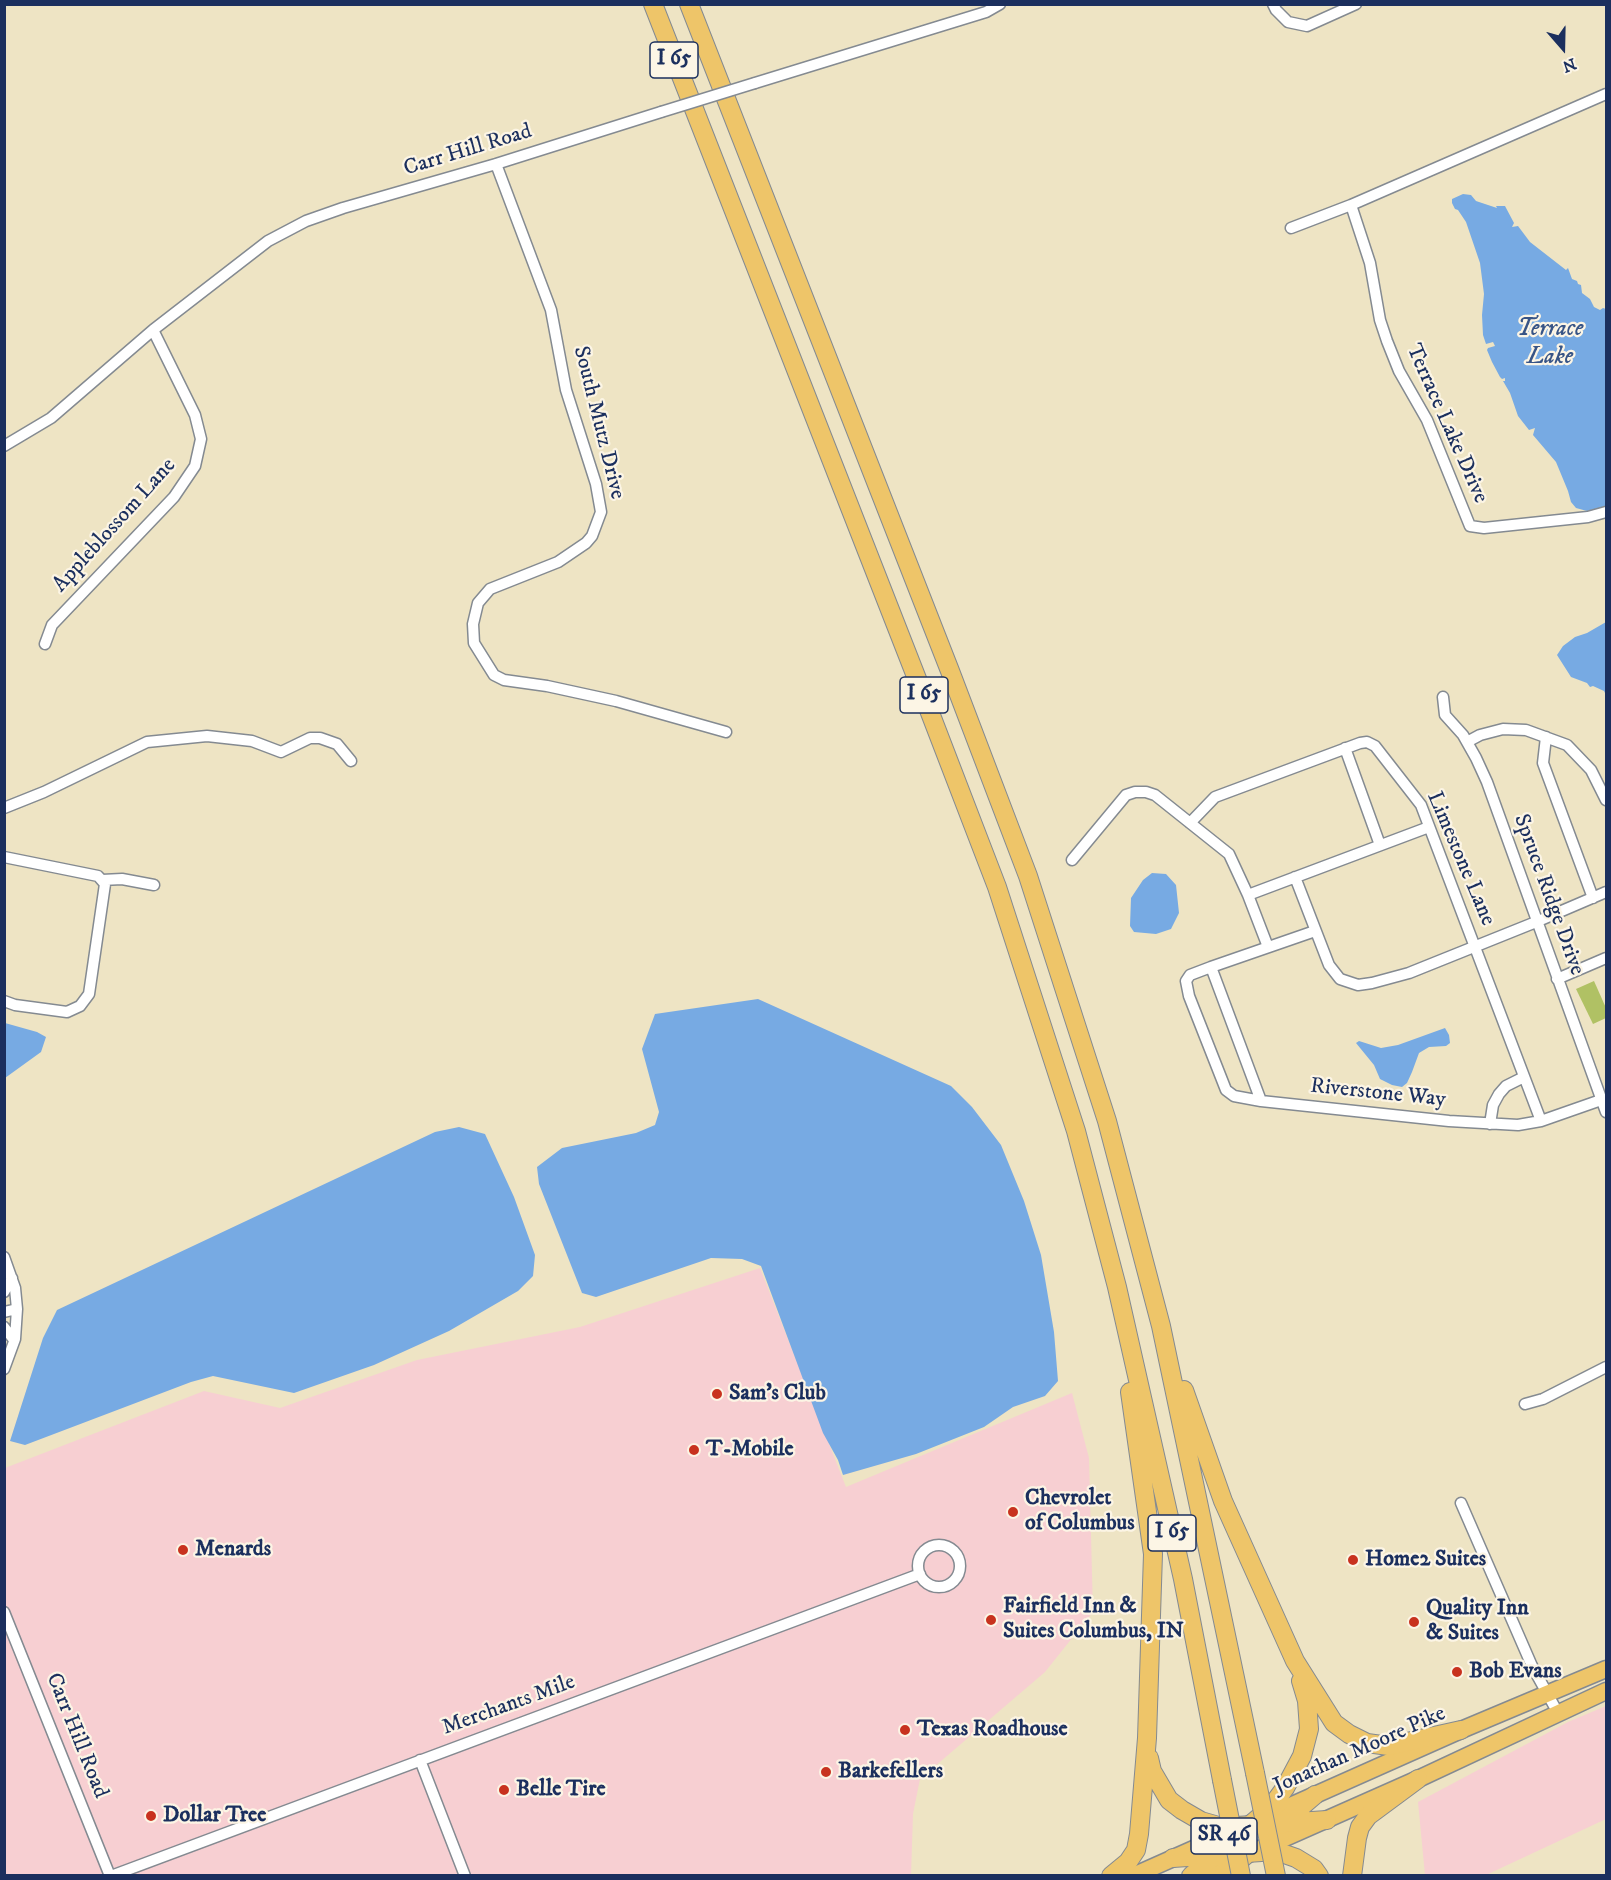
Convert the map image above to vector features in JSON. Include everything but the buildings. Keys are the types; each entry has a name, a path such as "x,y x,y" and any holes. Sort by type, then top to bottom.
{"highway":[{"name":"I 65","path":"653,4 920,684 997,887 1076,1131 1117,1287 1183,1579 1241,1875"},
{"name":"I 65","path":"689,4 1028,876 1107,1122 1161,1326 1276,1875"},
{"path":"1111,1875 1128,1862 1136,1850 1139,1834 1147,1738 1153,1554 1117,1310 1117,1287"},
{"path":"1161,1326 1222,1501 1295,1661 1307,1701 1308,1729 1302,1756 1285,1788 1270,1807 1191,1875"},
{"path":"1295,1661 1334,1722 1348,1734 1367,1743 1389,1746 1404,1744 1461,1730"},
{"name":"Jonathan Moore Pike","path":"1133,1875 1461,1730 1606,1669"},
{"name":"SR 46","path":"1199,1875 1419,1779 1606,1692"},
{"path":"1147,1738 1152,1771 1169,1800 1202,1821 1222,1827 1327,1820"},
{"path":"1352,1875 1357,1838 1368,1816 1419,1779"},
{"path":"1223,1875 1315,1795"},
{"path":"1173,1858 1276,1851 1296,1858 1319,1875"}],"street":[{"name":"Carr Hill Road","path":"4,446 51,418 153,330 268,241 306,221 986,12 1000,4"},
{"path":"1273,4 1288,22 1307,26 1356,4"},
{"path":"1292,228 1351,205 1606,94"},
{"name":"South Mutz Drive","path":"496,164 551,310 566,390 596,484 601,512 592,536 586,543 558,562 490,589 478,603 473,624 474,643 494,675 504,680 547,686 616,701 726,732"},
{"name":"Terrace Lake Drive","path":"1351,205 1370,263 1380,320 1387,342 1399,371 1427,420 1470,526 1484,528 1588,517 1606,512"},
{"name":"Appleblossom Lane","path":"45,644 52,625 174,497 195,466 201,439 195,414 153,330"},
{"name":"Spruce Ridge Drive","path":"1443,697 1445,715 1467,742 1487,782 1606,1112"},
{"path":"1467,742 1480,735 1503,729 1526,730 1567,745 1591,770 1606,800"},
{"path":"4,808 44,792 147,742 207,736 252,741 281,752 310,738 320,738 337,744 351,761"},
{"path":"1546,737 1543,763 1593,898"},
{"name":"Limestone Lane","path":"1190,823 1215,797 1360,743 1367,742 1375,746 1421,805 1541,1121"},
{"path":"1345,748 1380,845"},
{"path":"1072,860 1126,795 1135,792 1155,795 1229,854 1268,947"},
{"path":"1248,895 1429,827"},
{"path":"4,857 98,876 105,884 89,994 80,1006 67,1012 57,1012 4,1001"},
{"path":"1295,877 1329,965 1340,979 1358,985 1408,973 1606,892"},
{"path":"102,880 122,879 154,885"},
{"path":"1261,1101 1211,967 1315,931"},
{"path":"1557,980 1606,958"},
{"name":"Riverstone Way","path":"1211,967 1190,975 1185,981 1226,1090 1234,1096 1261,1101 1518,1125 1541,1121 1601,1100"},
{"path":"1490,1124 1493,1105 1499,1094 1506,1086 1524,1077"},
{"path":"4,1257 15,1288 16,1309 14,1340 4,1369"},
{"path":"4,1292 12,1278"},
{"path":"4,1312 16,1309"},
{"path":"4,1327 14,1340"},
{"path":"1525,1404 1543,1399 1606,1367"},
{"path":"1461,1503 1532,1666 1558,1713"},
{"name":"Merchants Mile","path":"111,1875 920,1574"},
{"name":"Carr Hill Road","path":"4,1612 111,1875"},
{"path":"420,1760 465,1875"}],"shaded area":[{"path":"760,1268 846,1487 1072,1393 1089,1458 1093,1612 1045,1672 920,1779 913,1814 911,1875 5,1876 5,1468 204,1391 280,1408 417,1360 580,1327"},
{"path":"1606,1706 1606,1819 1486,1875 1425,1875 1418,1802 1568,1722"}],"green space":[{"path":"1594,981 1606,1008 1606,1018 1593,1024 1576,989"}],"water":[{"name":"Terrace Lake","path":"1463,194 1471,195 1476,201 1497,208 1496,206 1505,206 1514,223 1512,227 1518,226 1530,242 1566,270 1568,268 1572,279 1581,285 1582,293 1590,299 1594,307 1600,310 1606,309 1606,506 1587,511 1576,508 1571,502 1556,462 1533,435 1535,428 1529,430 1518,416 1503,381 1505,378 1500,377 1492,362 1487,350 1495,346 1493,342 1486,344 1483,335 1484,294 1480,263 1466,222 1452,203 1452,199"},
{"path":"1606,622 1606,695 1604,691 1571,677 1557,655 1563,646 1575,637"},
{"path":"1152,873 1166,874 1176,885 1179,913 1171,929 1156,934 1134,932 1130,926 1131,898 1143,880"},
{"path":"758,999 951,1086 972,1107 1001,1145 1024,1201 1041,1255 1054,1332 1058,1381 1045,1396 1013,1407 984,1427 916,1454 843,1475 838,1460 823,1433 761,1266 742,1259 711,1258 596,1297 582,1293 539,1184 537,1167 562,1148 636,1133 655,1125 659,1112 642,1049 655,1014"},
{"path":"5,1023 37,1032 46,1037 41,1052 5,1078"},
{"path":"1445,1028 1450,1043 1446,1046 1429,1047 1419,1053 1407,1083 1402,1087 1380,1079 1374,1065 1356,1043 1359,1041 1381,1048 1398,1045"},
{"path":"459,1127 485,1134 514,1197 535,1255 533,1276 518,1291 449,1331 374,1365 294,1393 213,1376 191,1382 25,1445 10,1441 43,1338 57,1310 435,1132"}],"place":[{"name":"Sam's Club","path":"717,1394"},
{"name":"T-Mobile","path":"694,1450"},
{"name":"Chevrolet of Columbus","path":"1013,1512"},
{"name":"Menards","path":"183,1550"},
{"name":"Home2 Suites","path":"1353,1560"},
{"name":"Fairfield Inn & Suites Columbus, IN","path":"991,1620"},
{"name":"Quality Inn & Suites","path":"1414,1622"},
{"name":"Bob Evans","path":"1457,1672"},
{"name":"Texas Roadhouse","path":"905,1730"},
{"name":"Barkefellers","path":"826,1772"},
{"name":"Belle Tire","path":"504,1790"},
{"name":"Dollar Tree","path":"151,1816"}]}
